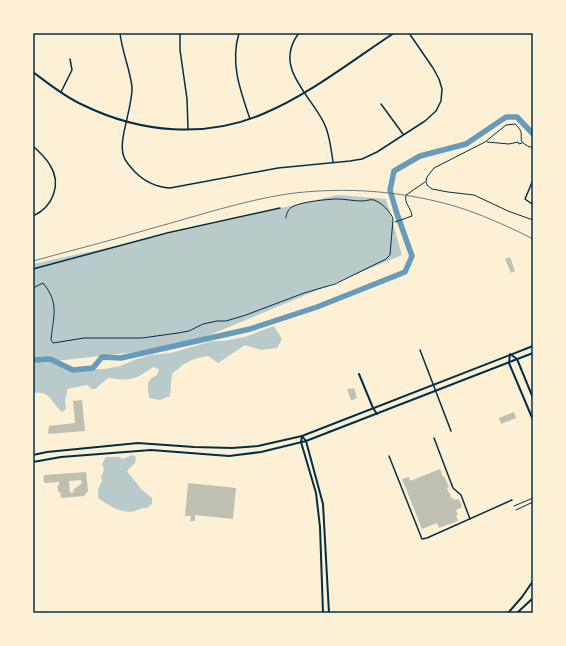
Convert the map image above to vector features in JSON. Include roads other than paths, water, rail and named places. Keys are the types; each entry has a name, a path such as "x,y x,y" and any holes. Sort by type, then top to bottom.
{"main road":[{"path":"33,72 82,105 102,114 127,122 165,129 217,128 250,119 283,105 394,33"},
{"path":"33,455 47,452 138,443 232,448 258,446 302,436 533,346"},
{"path":"33,462 61,457 151,450 229,456 261,452 306,441 533,353"},
{"path":"510,354 517,359 533,398"},
{"path":"510,354 509,363 533,420"},
{"path":"359,374 376,414"},
{"path":"302,436 306,441 323,504 328,613"},
{"path":"302,436 300,442 316,493 320,527 323,613"},
{"path":"91,448 91,454"},
{"path":"316,493 321,492"},
{"path":"508,613 533,581"},
{"path":"322,588 327,588"},
{"path":"517,613 533,598"}],"street":[{"path":"120,33 132,87 132,99 122,145 123,156 129,166 148,182 159,187 170,188 278,168 362,159 377,152 402,134 424,121 436,111 441,101 442,89 439,79 409,33"},
{"path":"180,33 180,50 187,99 188,129"},
{"path":"239,33 236,42 235,54 237,78 250,119"},
{"path":"299,33 293,41 289,61 292,72 325,123 329,136 333,162"},
{"path":"61,92 72,70 70,59"},
{"path":"381,104 402,134"},
{"path":"33,146 50,164 55,176 56,188 52,200 45,208 33,216"},
{"path":"533,180 525,199 533,203"},
{"path":"33,269 167,232 280,208"},
{"path":"420,350 451,431"},
{"path":"434,438 453,488 461,495 470,519"},
{"path":"389,456 422,539 512,500"}],"lane":[{"path":"514,506 533,498"},
{"path":"516,510 533,502"}],"waterway":[{"path":"33,360 50,359 73,370 93,368 102,357 121,358 250,329 317,307 405,272 412,256 390,190 394,171 420,156 466,144 506,117 517,117 533,134"}],"railway":[{"path":"33,261 253,201 287,194 332,190 401,194 423,198 484,216 533,239"}]}
